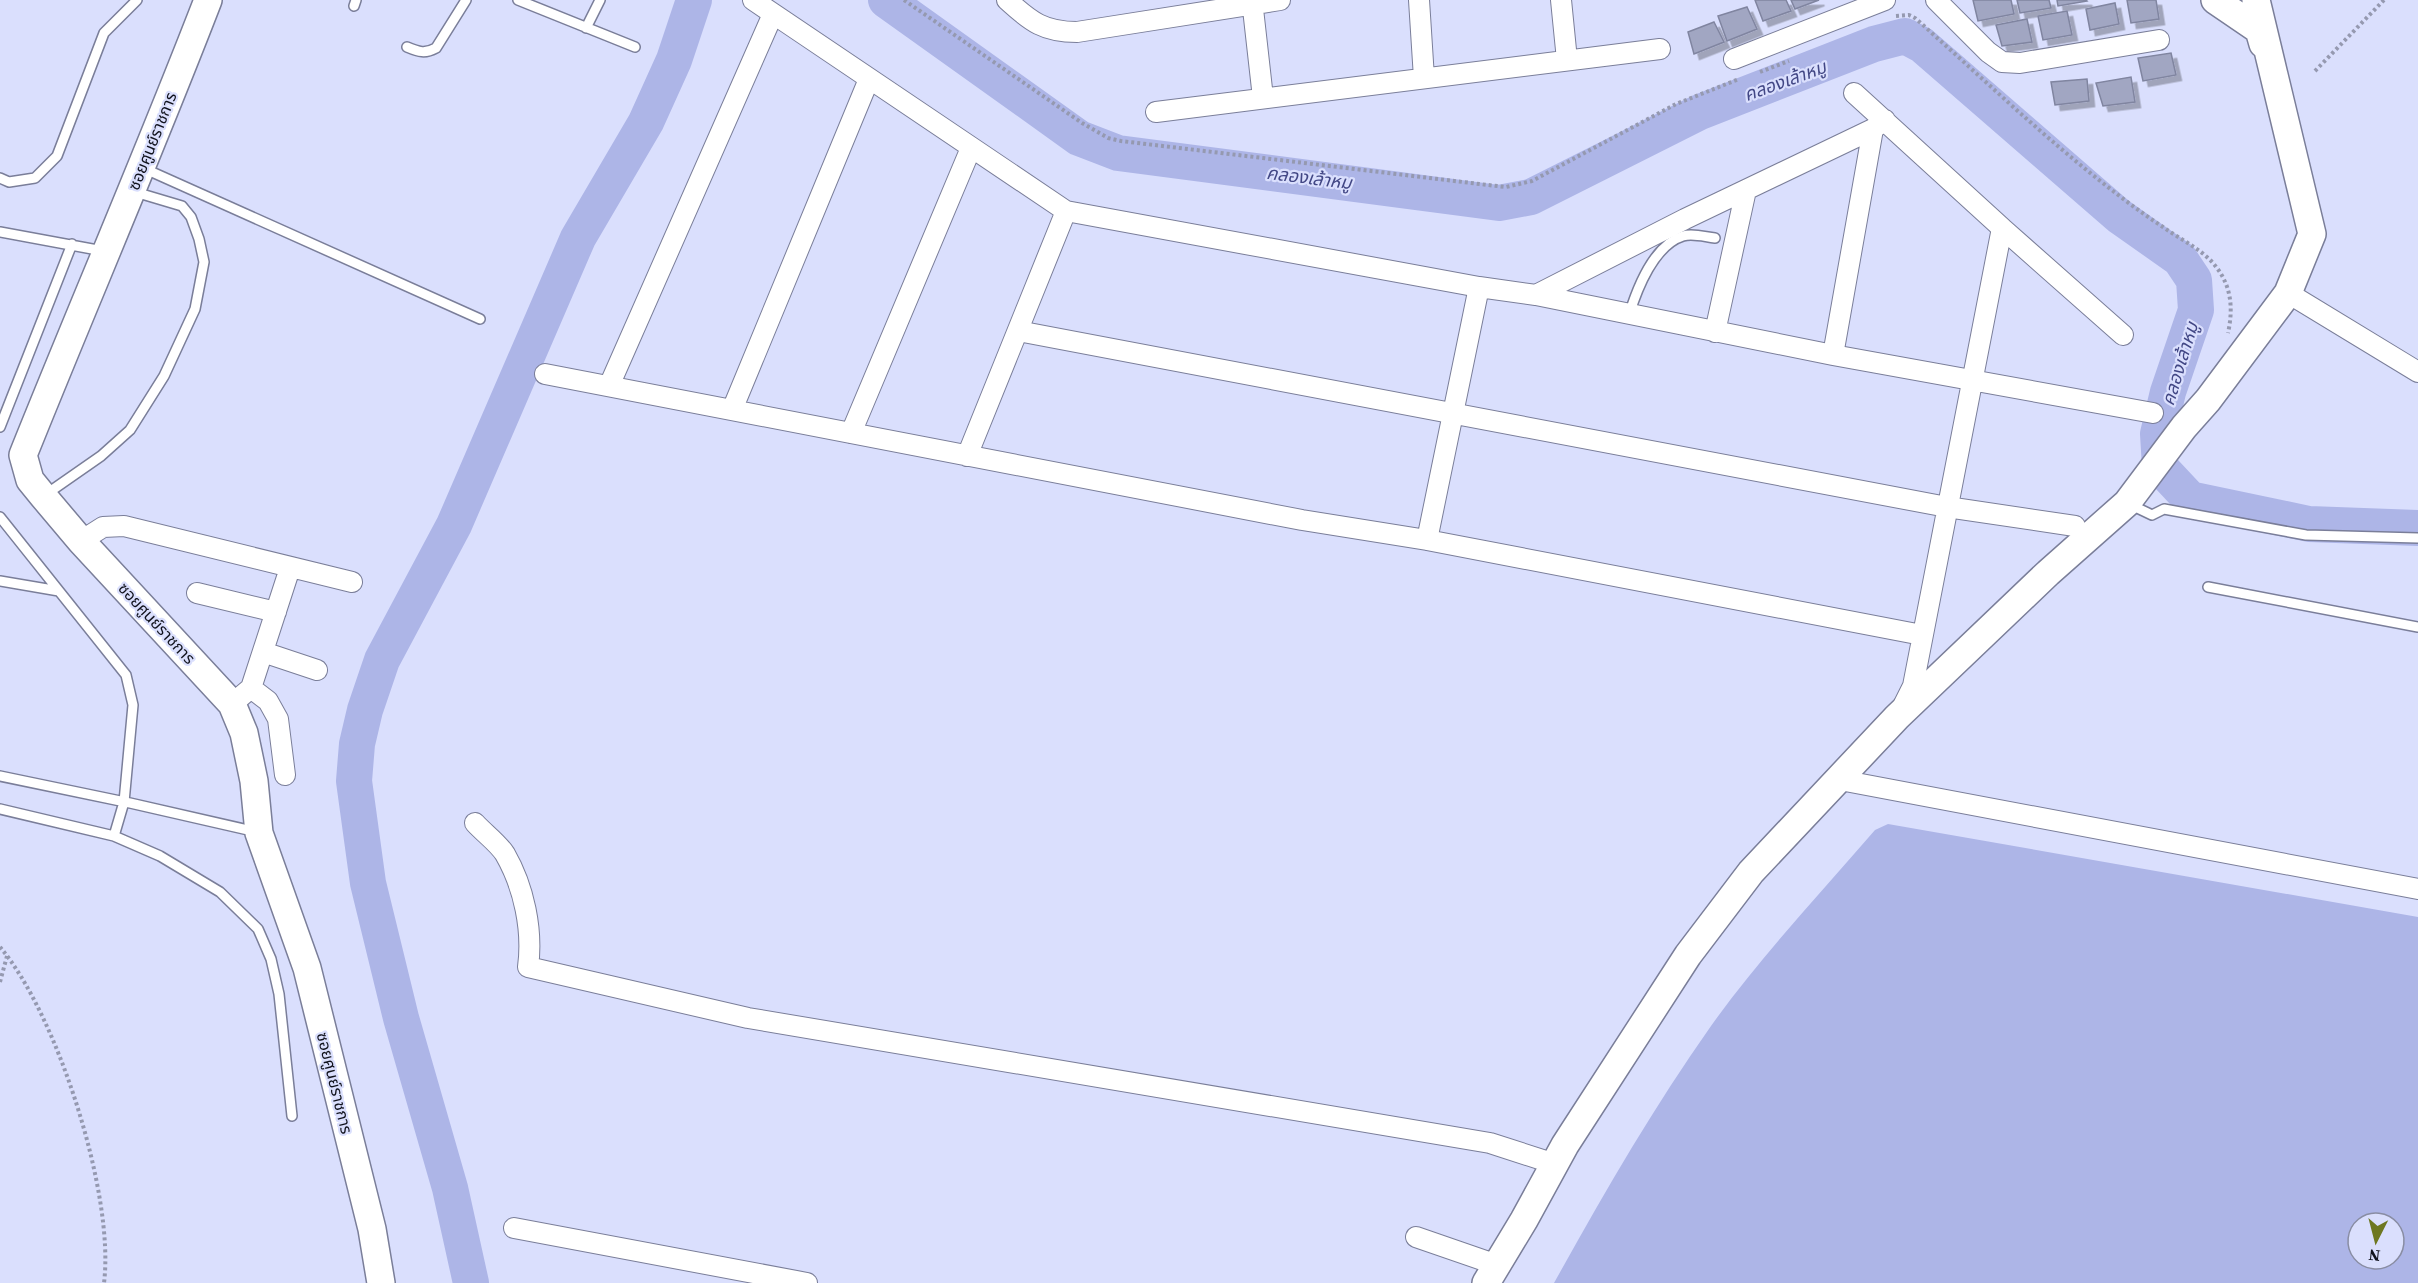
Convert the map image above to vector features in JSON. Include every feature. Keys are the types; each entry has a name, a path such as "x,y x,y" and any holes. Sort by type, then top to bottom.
{"street":[{"name":"ซอยศูนย์ราชการ","path":"208,0 23,455 30,480 81,541 241,696 244,733 254,781 259,833 307,968 372,1228 381,1283"},
{"path":"753,0 1066,211 1479,287 1536,295 1833,355 2152,413"},
{"path":"1007,0 1024,16 1054,32 1077,33 1252,2 1280,0"},
{"path":"1419,0 1424,78"},
{"path":"1561,0 1567,60"},
{"path":"1936,0 1988,52 2002,62 2020,63 2159,40"},
{"path":"2215,0 2259,30 2304,236 2288,293"},
{"path":"1416,1237 1491,1274 1555,1164 1695,946 1751,872 1897,717 2048,573 2132,497 2184,426 2208,400 2288,293 2312,234 2256,0"},
{"path":"1252,2 1263,98"},
{"path":"1734,59 1888,9"},
{"path":"609,386 773,14"},
{"path":"1156,112 1660,49"},
{"path":"732,410 869,79"},
{"path":"1854,93 1879,124 2123,335"},
{"path":"1536,295 1879,124"},
{"path":"1833,355 1879,124"},
{"path":"851,433 971,148"},
{"path":"1714,332 1746,190"},
{"path":"967,456 1066,211"},
{"path":"1897,717 1913,686 2002,228"},
{"path":"1427,540 1479,287"},
{"path":"2288,293 2418,372"},
{"path":"1017,331 1947,507 2075,526"},
{"path":"545,374 1302,520 1427,540 1922,635"},
{"path":"81,541 103,527 124,526 352,582"},
{"path":"285,775 278,719 268,701 241,696 263,652 290,568"},
{"path":"197,593 276,612"},
{"path":"263,652 317,670"},
{"path":"1840,780 2418,889"},
{"path":"475,823 504,852 520,891 529,924 528,968 748,1018 1490,1143 1555,1164"},
{"path":"514,1228 807,1283"}],"lane":[{"path":"0,178 9,182 35,178 57,156 104,33 137,0"},
{"path":"407,47 421,53 436,48 466,0"},
{"path":"518,0 635,47"},
{"path":"586,28 600,0"},
{"path":"137,179 480,318"},
{"path":"43,496 101,456 130,430 164,376 195,309 204,262 199,239 190,217 182,206 137,179"},
{"path":"0,232 105,251"},
{"path":"1629,315 1645,273 1664,249 1682,236 1715,238"},
{"path":"0,427 72,244"},
{"path":"2132,497 2152,515 2164,509 2306,535 2418,538"},
{"path":"0,517 126,675 133,705 124,802 114,836"},
{"path":"0,581 59,591"},
{"path":"2208,587 2418,627"},
{"path":"0,776 259,833"},
{"path":"0,809 114,836 160,856 220,892 258,929 271,959 279,994 292,1116"}],"path":[{"path":"904,0 1082,123 1108,138 1497,186 1520,185 1532,181 1676,104 1740,79"},
{"path":"2315,71 2384,0"},
{"path":"1888,9 1915,18 2031,124 2104,183 2162,227 2200,252 2215,266 2224,278 2230,294 2232,310 2226,342"},
{"path":"1750,75 1793,59"},
{"path":"0,947 16,967 39,1008 70,1086 92,1157 103,1227 104,1283"},
{"path":"0,982 7,956"}],"water":[{"path":"1888,824 2418,917 2418,1283 1554,1283 1629,1152 1669,1088 1730,1000 1875,830"}],"building":[{"path":"1755,0 1786,0 1791,11 1763,21"},
{"path":"1791,0 1819,0 1795,9"},
{"path":"1973,0 2011,0 2014,14 1978,21"},
{"path":"2017,0 2049,0 2051,8 2020,13"},
{"path":"2057,0 2086,0 2087,1 2058,6"},
{"path":"2127,0 2156,0 2159,19 2131,23"},
{"path":"2115,3 2119,24 2090,30 2086,9"},
{"path":"1747,7 1757,29 1727,41 1718,16"},
{"path":"2067,11 2072,35 2043,40 2038,16"},
{"path":"2027,19 2032,42 2002,46 1996,25"},
{"path":"1714,22 1724,42 1694,54 1688,32"},
{"path":"2171,53 2176,75 2143,81 2138,58"},
{"path":"2131,77 2135,102 2103,106 2096,83"},
{"path":"2087,79 2089,101 2055,105 2051,82"}],"waterway":[{"path":"471,1283 450,1188 401,1018 368,883 354,781 357,744 365,710 382,660 454,525 578,238 646,122 674,60 694,0"},
{"name":"คลองเล้าหมู","path":"886,0 1079,138 1118,153 1499,203 1531,197 1700,112 1874,44 1905,36 1922,45 2119,216 2180,259 2194,280 2196,310 2168,392 2158,434 2160,467 2190,499 2309,524 2418,528"}]}
